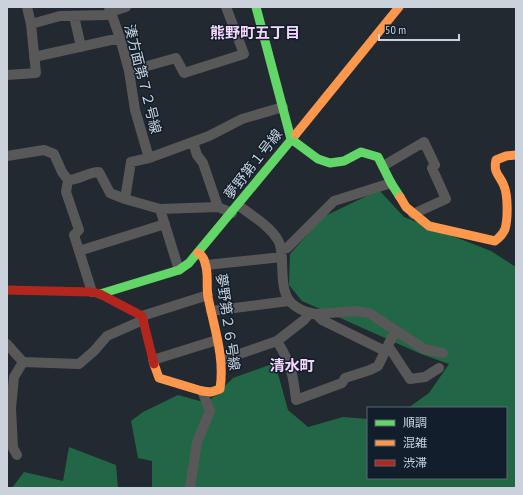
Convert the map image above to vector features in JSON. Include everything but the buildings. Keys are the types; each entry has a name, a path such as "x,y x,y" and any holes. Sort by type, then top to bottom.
{"street":[{"path":"7,75 36,73 31,24 27,7"},
{"path":"31,24 60,16 106,15 110,10 126,7"},
{"path":"129,71 176,58 184,73 244,54 226,7"},
{"path":"256,7 291,139 318,159 330,163 344,161 361,152 378,157 391,183 406,207 429,226 494,241 516,220"},
{"name":"夢野第１号線","path":"96,293 179,270 190,263 399,7"},
{"name":"湊方面第７２号線","path":"110,10 120,38 129,71 135,110 149,158"},
{"path":"74,16 81,47"},
{"path":"34,57 120,38"},
{"path":"125,199 131,162 149,158 209,136 242,119 283,107"},
{"path":"193,142 197,155 203,163 218,207"},
{"path":"383,166 424,142 435,165 432,168 446,199 414,214"},
{"path":"7,156 44,150 54,154 62,172 68,180 66,192 79,230 74,235 96,293"},
{"path":"505,230 506,197 504,186 495,172 494,166 496,160 501,157 508,154 516,155"},
{"path":"68,180 75,180 95,172 99,172 110,193 160,209 218,207 235,209 267,227 278,240 282,253 283,286 287,299 295,306 383,350 391,350 410,379 425,377 439,368"},
{"path":"206,265 282,253 334,201 391,183"},
{"path":"160,209 179,270"},
{"path":"79,251 165,224"},
{"name":"夢野第２６号線","path":"198,253 202,255 206,265 208,295 222,360 222,379 220,389 207,392"},
{"path":"7,290 96,293 143,318 159,378 207,392 210,411 197,442 190,488"},
{"path":"7,344 23,362 79,364 94,351 107,336 143,318 208,295"},
{"path":"211,311 289,301"},
{"path":"222,360 277,341 313,314 354,311 369,313 395,331 414,341 424,349 443,353"},
{"path":"277,341 288,359 293,373 296,400 342,383 345,378 378,366 395,331"},
{"path":"153,360 217,340"},
{"path":"17,455 13,448 11,408 14,377 23,362"}],"green space":[{"path":"379,190 404,217 491,251 516,267 516,488 152,488 152,461 138,458 131,421 143,412 178,395 207,403 233,378 275,363 288,410 308,427 343,417 367,419 367,479 507,479 507,407 409,407 429,393 449,364 421,354 302,301 289,285 290,254 323,217"},
{"path":"69,447 116,465 118,488 12,488 24,472 63,481"}],"traffic: fast":[{"path":"256,7 291,139 318,159 330,163 344,161 361,152 378,157 400,197"},
{"path":"100,294 179,270 189,263 296,134"}],"traffic: slow":[{"path":"296,134 399,7"},
{"path":"400,197 406,207 429,226 495,241 501,236 505,229 507,213 505,190 495,168 496,160 506,156 516,155"},
{"path":"154,364 159,378 202,391 211,392 220,389 220,354 208,297 207,271 203,258 198,253"}],"traffic: jam":[{"path":"7,290 92,292 100,294 142,316 154,364"}],"district":[{"name":"熊野町五丁目","path":"255,33"},
{"name":"清水町","path":"292,366"}]}
